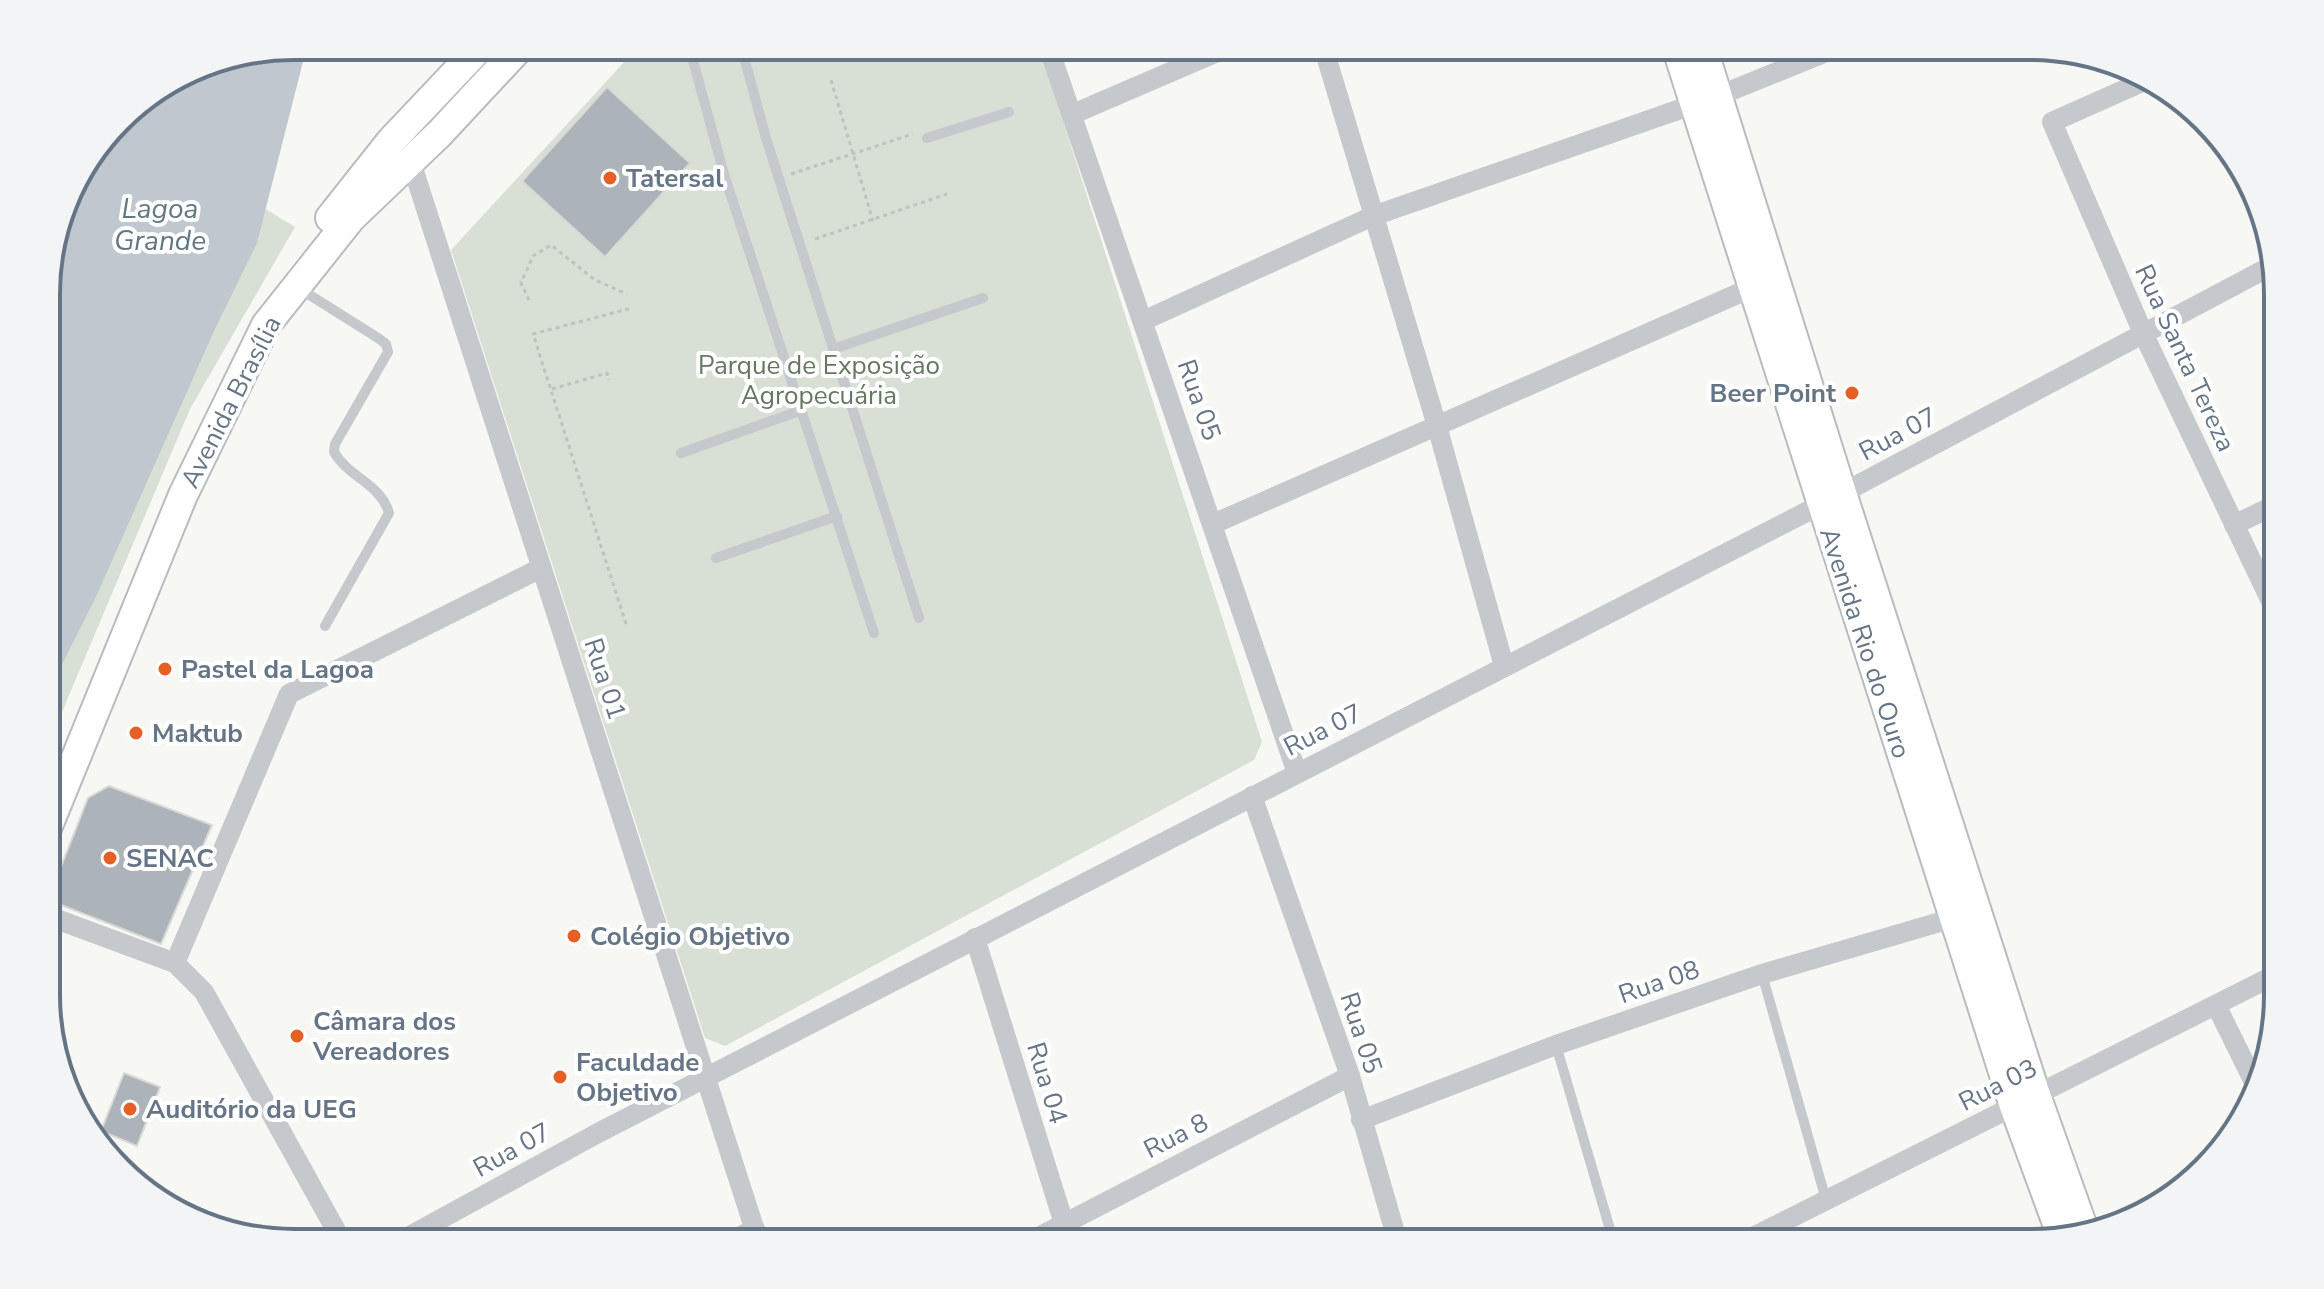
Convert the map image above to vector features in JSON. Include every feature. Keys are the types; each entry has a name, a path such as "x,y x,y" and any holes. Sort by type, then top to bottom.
{"main road":[{"name":"Avenida Rio do Ouro","path":"1684,60 1706,100 1831,499 1967,914 2025,1101 2059,1227"},
{"name":"Avenida Rio do Ouro","path":"1703,60 1706,100 1751,288 1778,330"},
{"path":"401,145 424,106 467,61"},
{"path":"401,145 439,134 507,61"},
{"path":"424,106 439,134"},
{"name":"Avenida Brasília","path":"60,797 183,495 266,325 324,225 401,145"},
{"name":"Avenida Rio do Ouro","path":"2025,1101 2081,1224"}],"street":[{"path":"1073,114 1197,60"},
{"path":"1327,60 1437,426 1504,666"},
{"path":"1145,320 1373,216 1706,100 1805,60"},
{"name":"Rua 05","path":"1053,61 1145,320 1297,773"},
{"name":"Rua Santa Tereza","path":"2134,85 2052,122 2143,333 2263,585"},
{"name":"Rua 01","path":"401,145 755,1229"},
{"name":"Rua 07","path":"423,1229 706,1077 1831,499 2262,271"},
{"path":"1213,524 1751,288"},
{"path":"2234,525 2263,511"},
{"path":"175,963 289,694 541,568"},
{"name":"Rua 05","path":"1252,796 1350,1076 1394,1228"},
{"name":"Rua 08","path":"1361,1120 1556,1045 1762,974 1967,914"},
{"path":"60,920 175,963 204,992 335,1229"},
{"name":"Rua 04","path":"975,938 1065,1229"},
{"name":"Rua 03","path":"1774,1228 2263,981"},
{"path":"2216,1005 2250,1074"},
{"name":"Rua 8","path":"1074,1229 1350,1076"}],"lane":[{"path":"693,61 724,174 874,633"},
{"path":"745,61 779,179 919,618"},
{"path":"926,134 1009,112"},
{"path":"292,284 378,338 386,344 388,352 335,444 334,452 375,489 386,502 389,513 325,626"},
{"path":"833,349 983,298"},
{"path":"681,453 802,410"},
{"path":"716,558 837,516"},
{"path":"1762,974 1826,1200"},
{"path":"1556,1045 1610,1228"}],"path":[{"path":"831,80 873,221"},
{"path":"779,179 854,153 926,134"},
{"path":"800,244 947,194"},
{"path":"529,300 521,283 533,256 551,245 595,280 627,294"},
{"path":"626,624 533,334 632,308"},
{"path":"551,390 607,373 609,380"}],"green space":[{"name":"Parque de Exposição Agropecuária","path":"625,61 1044,61 1262,742 1254,760 725,1046 705,1038 451,250"},
{"path":"259,205 295,227 190,409 60,717 60,638"}],"water":[{"name":"Lagoa Grande","path":"303,61 257,243 214,331 95,599 60,668 60,294 62,263 72,219 91,177 108,151 140,118 164,99 204,78 248,64"}],"building":[{"path":"607,87 690,163 605,257 522,181"},
{"path":"109,786 212,825 161,944 60,905 60,869 88,798"},
{"name":"Auditório da UEG","path":"124,1073 160,1087 137,1146 102,1129"}],"place":[{"name":"Tatersal","path":"610,178"},
{"name":"Beer Point","path":"1852,393"},
{"name":"Pastel da Lagoa","path":"165,669"},
{"name":"Maktub","path":"136,733"},
{"name":"SENAC","path":"110,858"},
{"name":"Colégio Objetivo","path":"574,936"},
{"name":"Câmara dos Vereadores","path":"297,1036"},
{"name":"Faculdade Objetivo","path":"560,1077"},
{"name":"Auditório da UEG","path":"130,1109"}]}
